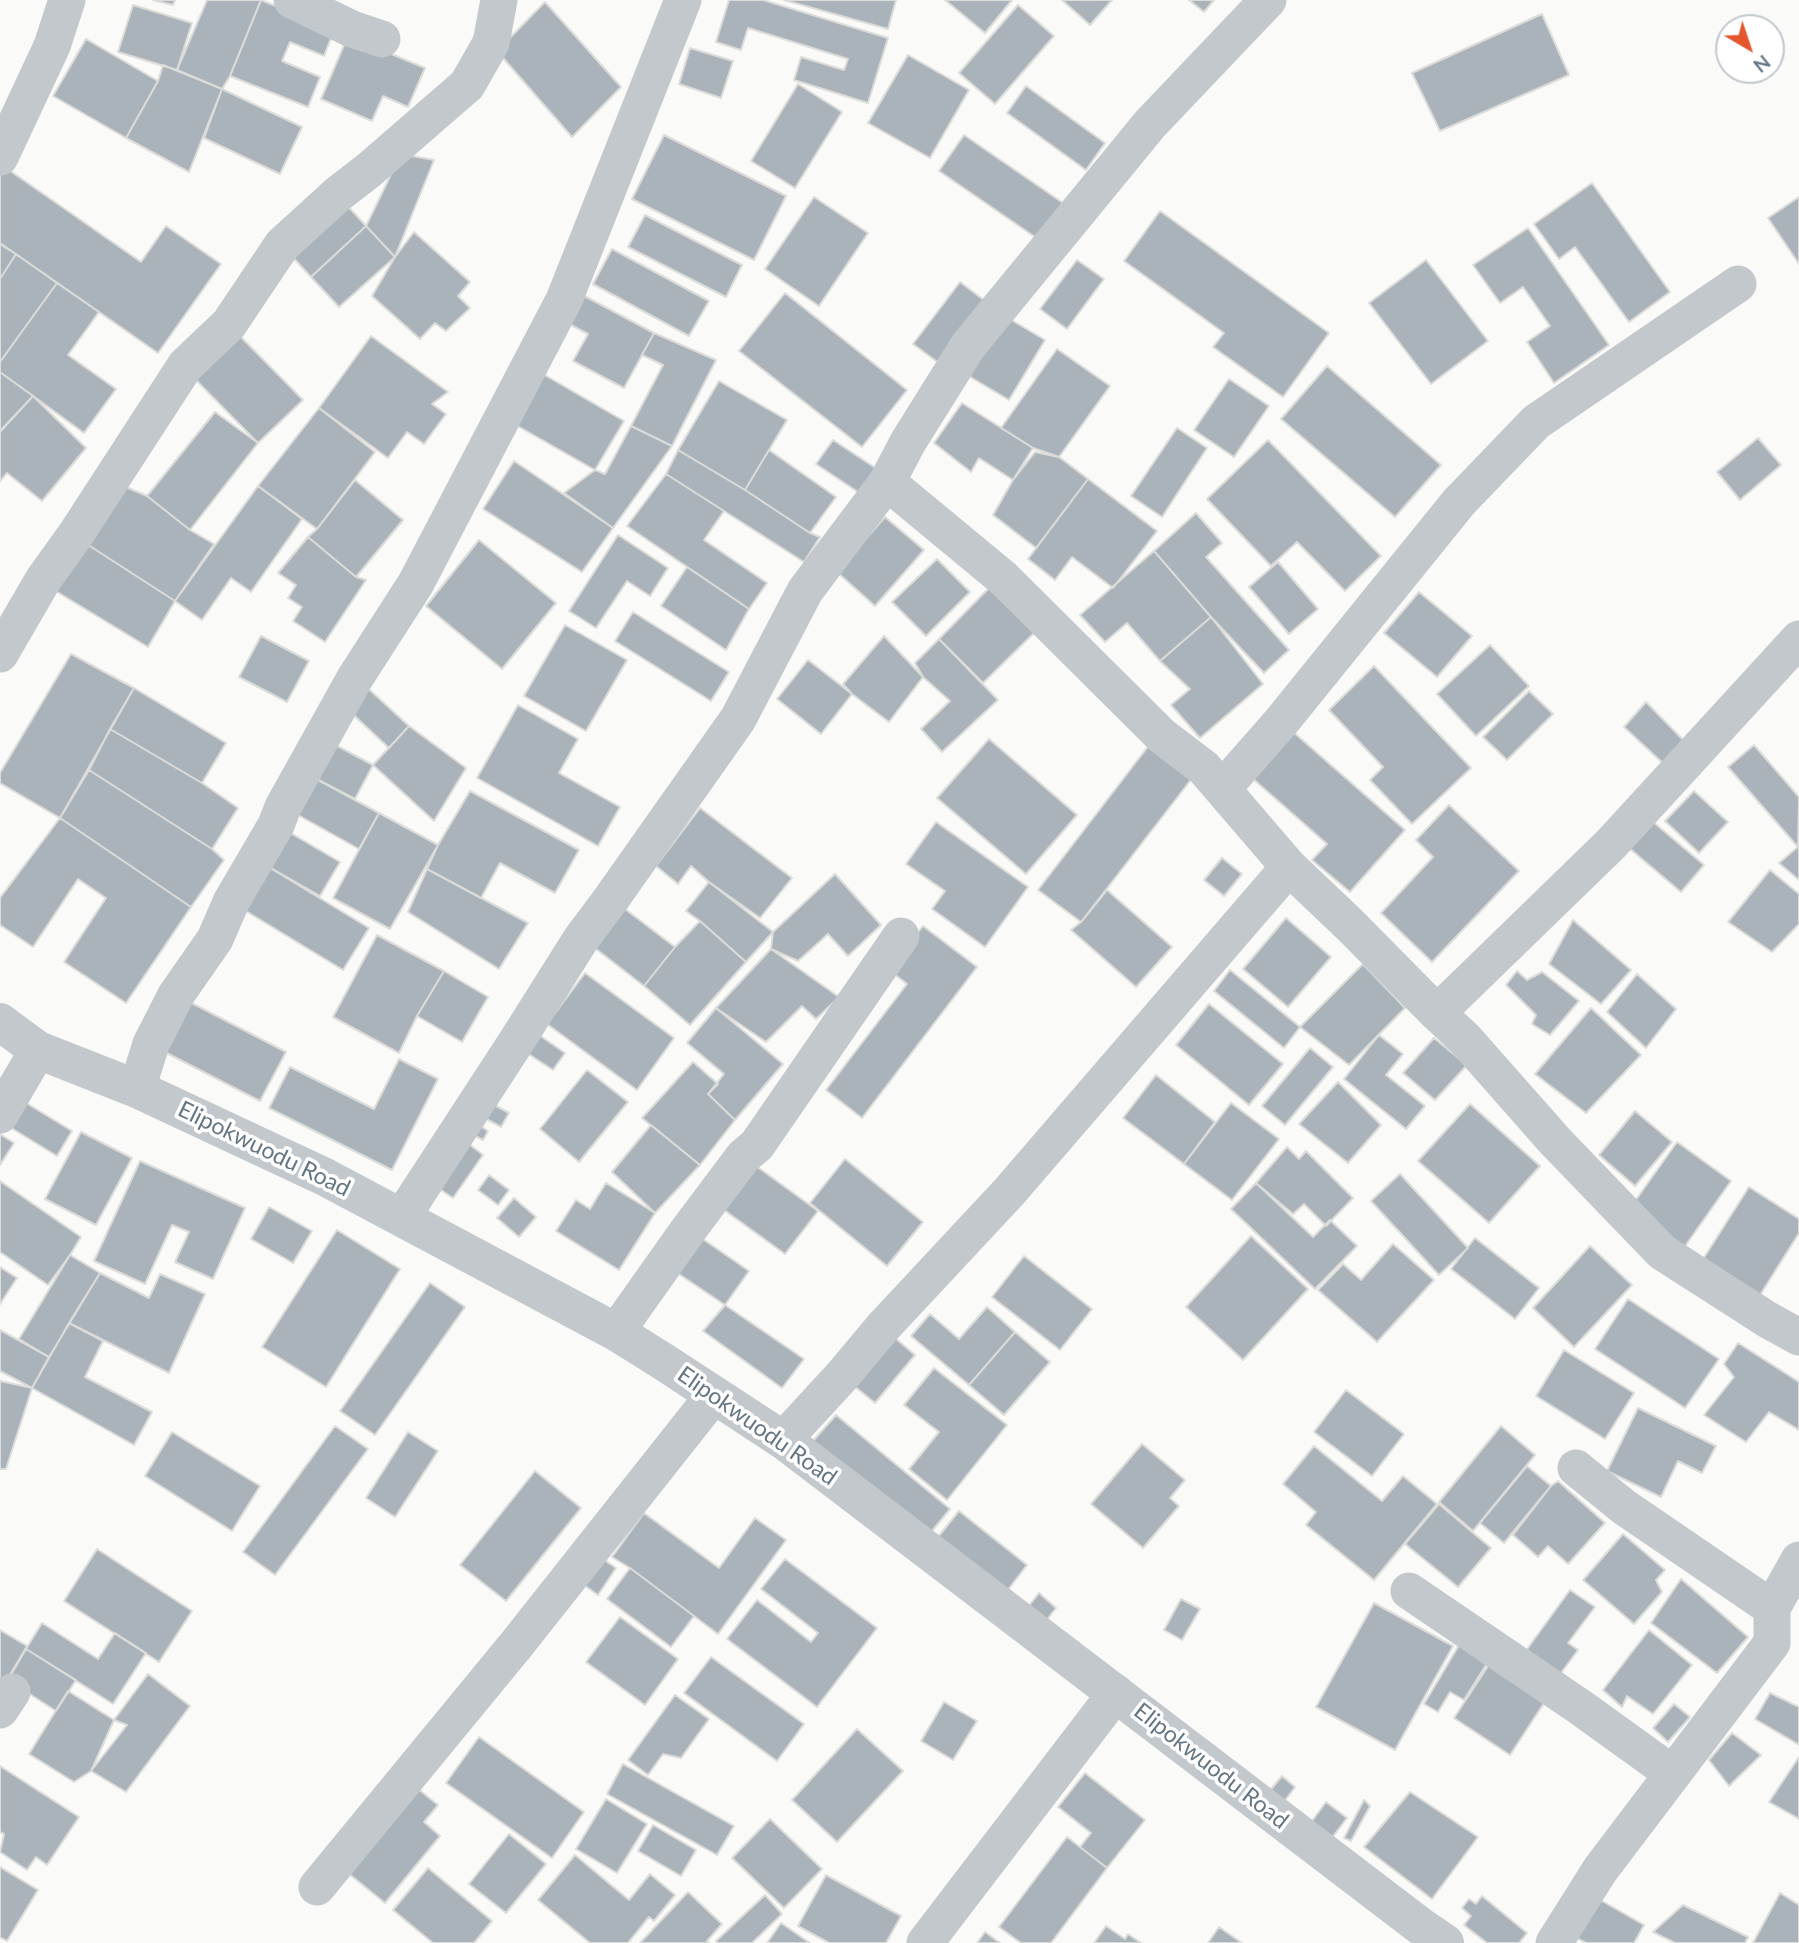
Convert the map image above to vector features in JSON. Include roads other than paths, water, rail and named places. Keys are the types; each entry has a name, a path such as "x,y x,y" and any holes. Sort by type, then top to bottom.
{"street":[{"path":"0,158 52,47 67,0"},
{"path":"292,0 352,29 382,39"},
{"path":"0,654 43,580 185,366 229,324 282,245 467,85 491,43 499,0"},
{"path":"137,1089 151,1044 176,995 215,939 230,902 276,825 355,678 416,583 502,416 531,366 571,286 683,0"},
{"path":"402,1217 581,939 738,719 805,591 887,482 908,442 968,346 1150,124 1268,0"},
{"path":"1223,788 1298,701 1459,502 1536,422 1738,284"},
{"path":"887,482 1003,578 1162,736 1204,768 1289,867 1465,1038 1555,1141 1662,1252 1799,1337"},
{"path":"1437,1013 1611,844 1799,639"},
{"path":"783,1440 883,1327 1009,1192 1289,867"},
{"path":"616,1332 743,1157 758,1145 901,936"},
{"name":"Elipokwuodu Road","path":"0,1022 38,1050 137,1089 325,1177 616,1332 783,1440 1116,1693 1427,1938"},
{"path":"0,1115 38,1050"},
{"path":"317,1887 516,1644 714,1395"},
{"path":"1576,1468 1624,1507 1772,1608"},
{"path":"1554,1943 1600,1870 1772,1643 1772,1608 1799,1560"},
{"path":"1409,1591 1673,1774"},
{"path":"925,1943 1116,1693"}]}
